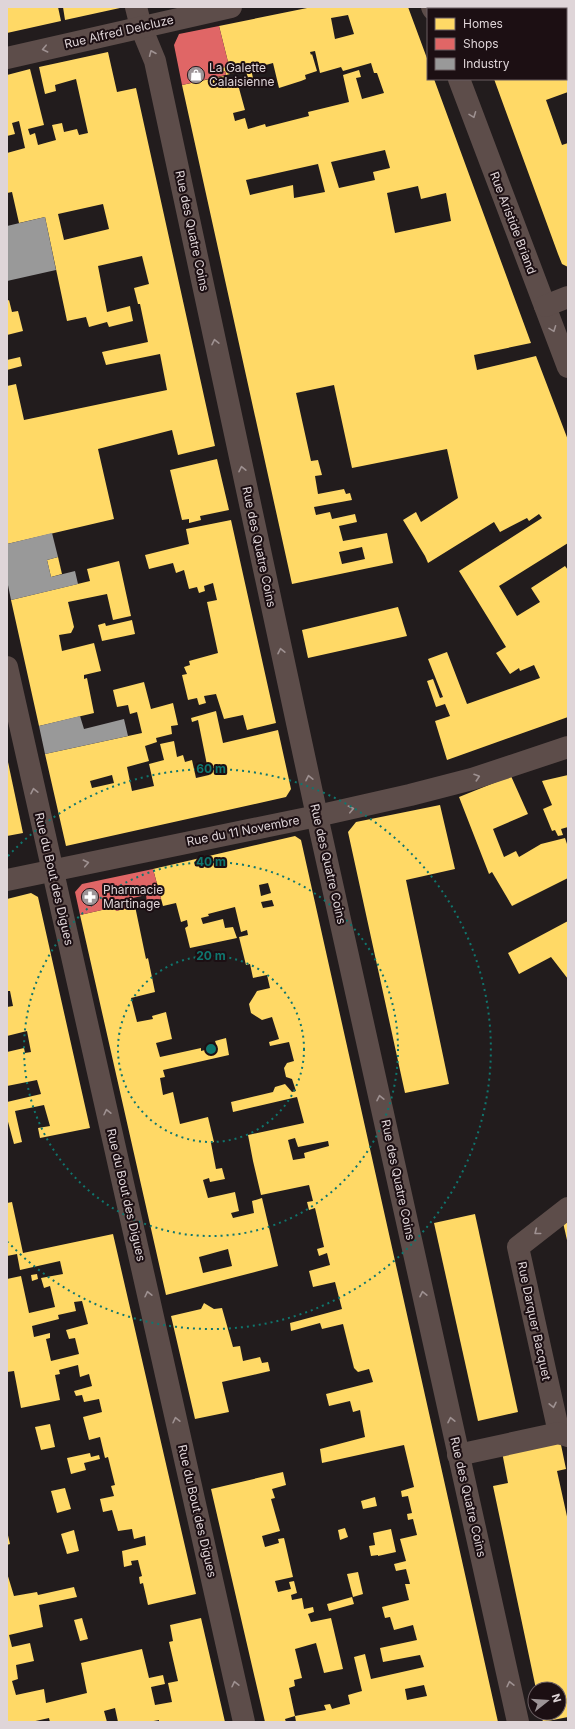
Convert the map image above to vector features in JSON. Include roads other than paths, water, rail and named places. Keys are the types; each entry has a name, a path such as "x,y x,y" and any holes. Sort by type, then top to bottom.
{"street":[{"name":"Rue Alfred Delcluze","path":"7,58 139,17 231,7"},
{"name":"Rue des Quatre Coins","path":"139,17 155,61 317,816 518,1722"},
{"name":"Rue Aristide Briand","path":"459,80 568,367"},
{"path":"545,306 568,297"},
{"name":"Rue du Bout des Digues","path":"7,667 244,1722"},
{"name":"Rue du 11 Novembre","path":"7,880 317,816 450,786 568,747"},
{"name":"Rue Darquer Bacquet","path":"458,1455 564,1434 518,1247 568,1208"}],"place":[{"name":"La Galette Calaisienne","path":"196,75"},
{"name":"Pharmacie Martinage","path":"90,897"}]}
